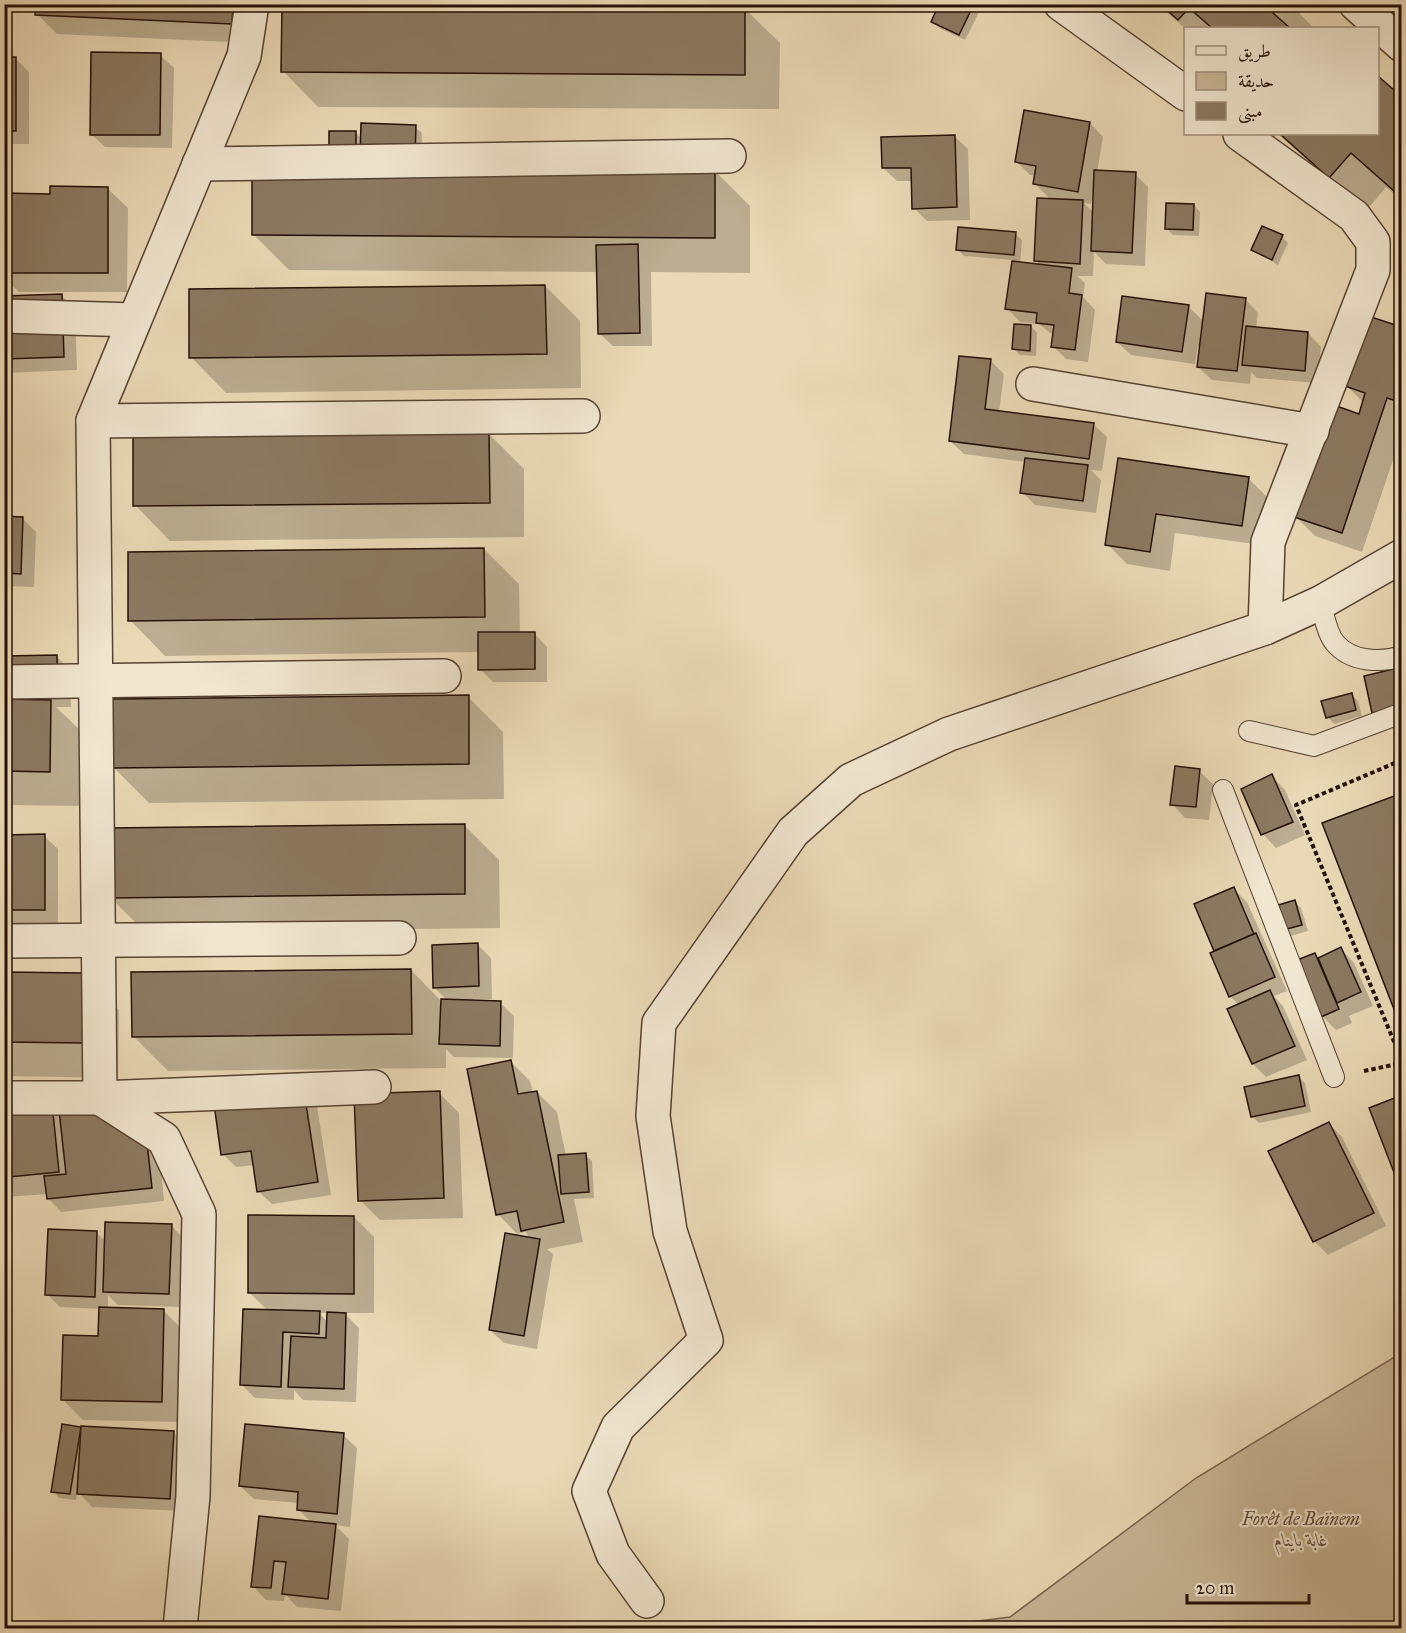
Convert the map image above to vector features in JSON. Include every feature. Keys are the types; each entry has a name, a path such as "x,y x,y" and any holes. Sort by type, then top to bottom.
{"street":[{"path":"100,1098 93,421 243,57 252,4"},
{"path":"1061,4 1184,93"},
{"path":"1356,4 1401,45"},
{"path":"1241,135 1354,216 1373,242 1373,270 1268,542 1265,628"},
{"path":"199,164 729,156"},
{"path":"4,316 134,320"},
{"path":"1033,384 1312,431"},
{"path":"93,421 583,416"},
{"path":"647,1601 612,1554 589,1491 618,1427 706,1340 670,1231 653,1116 659,1023 793,832 851,780 949,734 1265,628 1320,603 1401,556"},
{"path":"4,682 444,676"},
{"path":"4,941 97,943 399,938"},
{"path":"4,1098 100,1098 374,1087"},
{"path":"100,1098 164,1138 199,1214 193,1497 180,1629"}],"lane":[{"path":"1320,603 1334,643 1356,658 1387,661 1401,656"},
{"path":"1249,731 1314,746 1401,713"},
{"path":"1223,790 1334,1077"}],"path":[{"path":"1334,1077 1401,1062 1296,806 1401,760"}],"green space":[{"name":"Forêt de Baïnem غابة باينام","path":"1401,1353 1401,1628 923,1628 1010,1617 1196,1478"}],"building":[{"path":"36,4 233,4 232,24 35,15"},
{"path":"282,4 745,6 745,75 281,72"},
{"path":"939,4 974,4 959,35 931,22"},
{"path":"1160,4 1281,4 1273,13 1289,27 1211,27 1189,8 1178,20"},
{"path":"91,52 161,53 160,135 90,135"},
{"path":"4,57 16,57 16,131 4,131"},
{"path":"1379,77 1402,97 1402,198 1351,153 1329,178 1281,135 1379,135"},
{"path":"1024,110 1090,122 1078,192 1033,184 1036,166 1015,162"},
{"path":"361,123 416,125 415,158 360,156"},
{"path":"329,131 356,131 356,158 329,158"},
{"path":"955,135 957,207 912,209 911,168 882,168 881,137"},
{"path":"252,168 715,170 715,238 252,235"},
{"path":"1094,170 1136,172 1132,253 1091,251"},
{"path":"50,186 108,187 108,273 4,273 4,193 50,194"},
{"path":"1037,198 1083,200 1080,264 1034,261"},
{"path":"1166,203 1194,204 1193,230 1165,229"},
{"path":"1262,226 1283,235 1272,260 1251,250"},
{"path":"958,227 1016,232 1014,255 956,250"},
{"path":"638,244 640,333 598,334 596,245"},
{"path":"1012,261 1072,268 1069,293 1082,295 1075,350 1051,347 1054,325 1036,323 1037,313 1005,309"},
{"path":"545,285 547,354 189,358 189,289"},
{"path":"1206,293 1246,298 1237,371 1197,367"},
{"path":"62,294 64,357 4,359 4,296"},
{"path":"1122,296 1189,305 1182,352 1116,342"},
{"path":"1368,316 1402,327 1402,403 1387,398 1342,533 1294,517 1331,404 1359,414 1365,393 1345,386"},
{"path":"1014,324 1031,325 1030,351 1012,349"},
{"path":"1246,326 1308,332 1305,371 1242,365"},
{"path":"959,356 991,359 985,409 1094,423 1089,459 949,441"},
{"path":"489,433 490,503 133,506 133,437"},
{"path":"1025,458 1088,465 1083,501 1020,493"},
{"path":"1118,458 1249,477 1242,526 1156,514 1150,552 1105,545"},
{"path":"4,516 23,517 21,574 4,573"},
{"path":"484,548 485,617 128,621 128,552"},
{"path":"478,632 535,632 535,669 478,670"},
{"path":"57,655 58,694 5,695 4,656"},
{"path":"1402,667 1402,706 1372,713 1364,676"},
{"path":"1352,693 1356,710 1326,718 1321,701"},
{"path":"469,695 469,764 113,768 112,699"},
{"path":"4,699 51,700 50,772 4,771"},
{"path":"1175,766 1200,769 1196,807 1170,805"},
{"path":"1272,774 1293,822 1261,835 1241,789"},
{"path":"1402,793 1402,1030 1322,823"},
{"path":"465,824 465,894 109,898 108,828"},
{"path":"45,834 45,910 4,910 4,835"},
{"path":"1234,887 1254,934 1214,951 1194,904"},
{"path":"1295,900 1302,925 1283,930 1275,906"},
{"path":"1256,933 1275,977 1229,997 1210,953"},
{"path":"478,943 479,986 433,988 432,945"},
{"path":"1341,947 1361,992 1337,1003 1318,958"},
{"path":"1315,953 1339,1009 1321,1017 1297,960"},
{"path":"411,969 412,1034 132,1037 131,972"},
{"path":"4,972 84,973 83,1043 4,1042"},
{"path":"1270,990 1295,1046 1252,1064 1227,1009"},
{"path":"441,999 501,1001 500,1046 439,1044"},
{"path":"511,1060 518,1094 537,1091 564,1222 521,1231 517,1211 496,1215 467,1069"},
{"path":"1299,1075 1305,1106 1251,1117 1244,1087"},
{"path":"4,1087 53,1113 59,1172 9,1177 8,1174 4,1175"},
{"path":"304,1091 318,1182 257,1192 251,1151 221,1155 214,1104"},
{"path":"440,1091 444,1198 358,1201 354,1094"},
{"path":"1402,1095 1402,1193 1369,1108"},
{"path":"121,1104 145,1124 152,1188 47,1199 44,1176 66,1174 59,1110"},
{"path":"1329,1122 1374,1213 1313,1242 1268,1151"},
{"path":"586,1153 589,1192 561,1194 558,1155"},
{"path":"248,1215 354,1216 354,1294 248,1293"},
{"path":"105,1222 172,1224 169,1294 103,1292"},
{"path":"48,1229 97,1231 95,1297 45,1295"},
{"path":"505,1233 540,1239 524,1336 489,1330"},
{"path":"99,1307 164,1309 162,1402 61,1400 63,1335 98,1336"},
{"path":"243,1309 320,1311 319,1334 283,1332 281,1387 240,1385"},
{"path":"327,1312 346,1313 344,1389 288,1387 291,1336 326,1338"},
{"path":"62,1424 81,1427 70,1494 51,1492"},
{"path":"245,1424 344,1433 337,1514 297,1510 298,1492 239,1486"},
{"path":"81,1426 174,1431 170,1499 77,1494"},
{"path":"259,1516 336,1524 328,1599 282,1594 286,1562 274,1561 271,1588 251,1587"}]}
